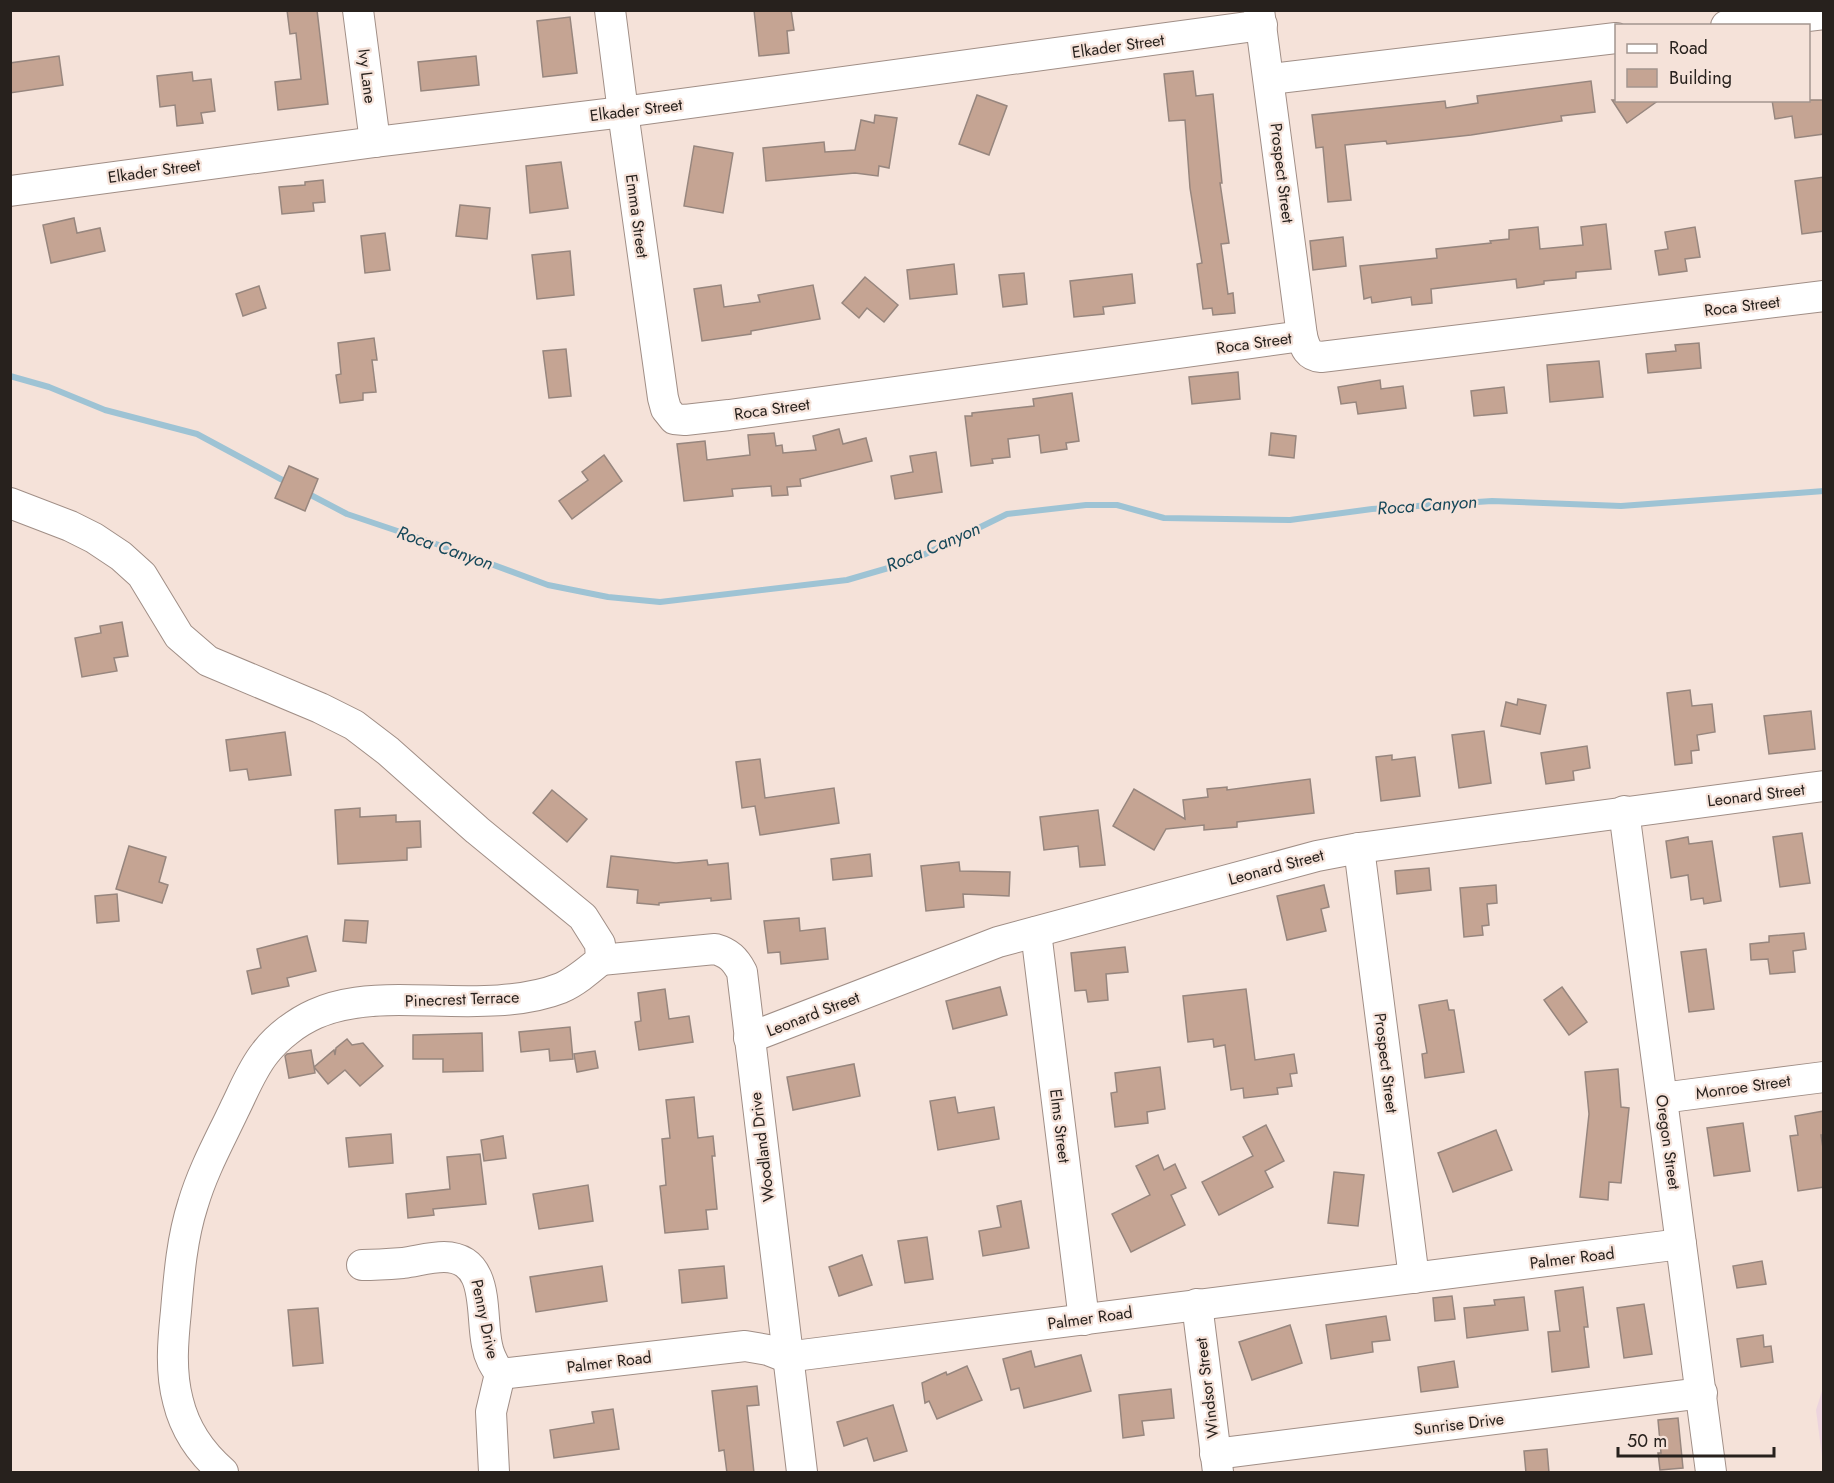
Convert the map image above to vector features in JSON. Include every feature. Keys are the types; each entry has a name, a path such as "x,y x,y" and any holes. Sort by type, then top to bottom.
{"street":[{"name":"Ivy Lane","path":"358,10 375,142"},
{"name":"Emma Street","path":"610,10 663,398 666,410 674,418"},
{"path":"1742,24 1824,14"},
{"name":"Elkader Street","path":"10,191 375,142 623,112 1261,18"},
{"name":"Prospect Street","path":"1261,18 1302,336"},
{"path":"1270,79 1615,38"},
{"name":"Roca Street","path":"674,418 685,420 729,415 1302,336 1308,352 1322,357 1824,296"},
{"path":"10,503 70,526 94,538 121,556 142,575 179,636 208,661 320,708 354,725 388,751 477,830 583,917 600,944 601,960"},
{"name":"Leonard Street","path":"749,1038 998,942 1317,856 1359,848 1624,811 1824,786"},
{"name":"Oregon Street","path":"1624,811 1711,1473"},
{"name":"Prospect Street","path":"1359,848 1414,1278"},
{"name":"Elms Street","path":"1036,932 1084,1320"},
{"name":"Woodland Drive","path":"601,960 715,949 726,952 736,961 742,972 786,1357 802,1473"},
{"name":"Pinecrest Terrace","path":"223,1473 194,1440 177,1400 172,1350 180,1270 192,1205 204,1172 251,1075 265,1053 296,1025 314,1014 336,1006 371,1000 500,1000 541,995 563,987 589,971 601,960"},
{"name":"Monroe Street","path":"1662,1098 1824,1077"},
{"name":"Palmer Road","path":"500,1374 746,1346 768,1350 786,1357 1681,1244"},
{"name":"Penny Drive","path":"362,1265 395,1264 444,1257 469,1263 479,1281 487,1345 491,1359 500,1374"},
{"name":"Windsor Street","path":"1197,1304 1216,1463"},
{"path":"494,1473 491,1412 500,1374"},
{"name":"Sunrise Drive","path":"1216,1463 1702,1393"}],"shaded area":[{"path":"1823,1388 1823,1464 1816,1410"}],"building":[{"path":"287,10 317,10 328,104 278,110 275,82 301,79 296,33 290,34"},
{"path":"754,10 791,10 794,30 787,31 789,53 759,56"},
{"path":"570,17 577,73 543,77 537,21"},
{"path":"59,56 63,85 10,93 10,63"},
{"path":"476,56 479,85 421,91 418,62"},
{"path":"1193,71 1196,96 1213,94 1222,183 1220,183 1229,243 1221,244 1228,294 1233,293 1235,313 1213,315 1212,308 1203,309 1197,264 1202,263 1190,188 1185,120 1169,121 1164,74"},
{"path":"192,72 193,81 211,79 215,111 201,113 203,123 177,126 175,105 160,107 157,76"},
{"path":"1591,81 1595,112 1561,116 1562,121 1471,135 1387,144 1386,141 1345,145 1351,200 1328,202 1323,147 1316,148 1312,115 1445,101 1446,108 1478,103 1477,96"},
{"path":"977,95 1007,106 989,155 959,144"},
{"path":"1612,100 1615,102 1656,102 1627,123"},
{"path":"1824,100 1824,134 1795,138 1792,116 1775,119 1772,102"},
{"path":"875,115 897,118 889,168 879,166 878,176 855,173 766,181 763,148 824,142 825,152 855,150 861,120 874,123"},
{"path":"694,146 733,153 723,213 684,206"},
{"path":"561,162 568,208 530,213 526,166"},
{"path":"1824,177 1824,231 1802,234 1795,181"},
{"path":"323,180 325,202 313,203 314,211 282,214 279,187 305,185 305,182"},
{"path":"460,205 490,208 487,239 456,236"},
{"path":"74,218 77,233 100,228 105,251 51,263 43,225"},
{"path":"1606,224 1611,269 1576,272 1576,278 1544,281 1544,284 1517,288 1516,279 1431,289 1432,303 1412,305 1411,297 1372,303 1371,297 1364,299 1360,266 1437,258 1436,249 1491,243 1490,241 1509,239 1509,230 1538,227 1540,249 1583,245 1581,227"},
{"path":"1695,227 1700,257 1685,259 1687,271 1659,275 1655,251 1668,249 1665,232"},
{"path":"385,233 390,270 365,273 361,236"},
{"path":"1343,237 1346,266 1313,270 1310,241"},
{"path":"570,251 574,295 537,299 532,255"},
{"path":"954,264 957,294 910,299 907,270"},
{"path":"1024,273 1027,304 1003,307 999,275"},
{"path":"1132,274 1135,303 1103,307 1104,314 1074,317 1070,281"},
{"path":"865,277 898,305 884,322 867,308 859,318 842,303"},
{"path":"721,285 724,307 760,302 758,295 813,285 820,319 751,331 751,334 702,341 694,289"},
{"path":"259,286 266,308 243,316 236,294"},
{"path":"374,338 377,360 372,360 376,392 363,393 363,400 340,403 336,375 341,374 338,343"},
{"path":"1699,343 1701,368 1648,373 1646,354 1676,351 1675,345"},
{"path":"566,349 571,396 549,398 543,351"},
{"path":"1599,361 1603,397 1550,402 1547,365"},
{"path":"1238,372 1240,399 1192,404 1189,377"},
{"path":"1380,380 1381,389 1403,386 1406,408 1358,414 1356,402 1341,404 1338,387"},
{"path":"1504,387 1507,413 1474,416 1471,391"},
{"path":"1072,393 1079,441 1066,443 1067,449 1041,453 1039,435 1008,439 1010,457 992,459 993,463 971,466 965,416 972,416 972,413 1034,406 1033,399"},
{"path":"839,429 843,444 866,438 872,461 800,479 801,486 787,487 788,495 772,496 771,486 732,489 733,496 684,501 677,444 705,441 707,460 750,455 748,435 774,433 776,446 782,445 783,453 816,450 813,436"},
{"path":"1271,433 1296,436 1294,458 1269,455"},
{"path":"936,452 942,492 895,499 891,476 913,472 910,456"},
{"path":"604,455 622,481 572,519 559,501 588,480 582,472"},
{"path":"289,466 318,479 305,511 275,498"},
{"path":"122,622 128,656 114,658 117,671 82,677 75,638 101,633 100,626"},
{"path":"1690,690 1692,706 1712,704 1715,732 1697,735 1699,750 1691,751 1692,763 1675,765 1667,693"},
{"path":"1518,699 1546,705 1540,734 1501,726 1506,702 1517,705"},
{"path":"1811,711 1815,749 1769,754 1764,716"},
{"path":"1484,731 1491,783 1459,788 1452,735"},
{"path":"285,732 291,775 249,780 247,769 230,771 226,740"},
{"path":"1587,746 1590,768 1573,771 1574,780 1546,784 1541,753"},
{"path":"1392,755 1392,760 1415,757 1420,796 1381,801 1376,757"},
{"path":"760,759 765,798 834,788 839,823 760,835 755,806 742,808 736,762"},
{"path":"1310,779 1314,813 1237,822 1237,827 1204,830 1204,825 1166,829 1154,850 1113,826 1134,789 1185,819 1183,800 1208,797 1207,789 1227,787 1227,790"},
{"path":"552,790 587,819 567,842 533,813"},
{"path":"360,808 360,817 396,815 396,822 420,821 421,847 407,848 407,860 338,864 335,810"},
{"path":"1098,810 1105,865 1080,867 1078,846 1044,850 1040,817"},
{"path":"1802,833 1810,883 1780,887 1773,837"},
{"path":"1688,837 1689,844 1712,841 1721,901 1704,904 1703,898 1691,900 1688,875 1671,878 1666,841"},
{"path":"129,846 166,857 159,882 168,885 162,903 116,889"},
{"path":"870,854 872,876 833,880 831,859"},
{"path":"611,856 676,863 707,860 708,865 728,863 731,899 711,901 711,898 659,903 659,905 637,903 638,890 607,887"},
{"path":"959,862 960,871 1010,872 1009,896 963,894 964,907 926,911 921,866"},
{"path":"1429,868 1431,890 1397,894 1395,871"},
{"path":"1324,885 1329,907 1321,909 1326,931 1287,940 1277,896"},
{"path":"1496,885 1497,903 1487,904 1489,925 1482,926 1483,935 1464,937 1460,888"},
{"path":"117,894 119,921 97,923 95,896"},
{"path":"799,918 800,931 825,928 828,959 781,964 780,952 768,953 764,921"},
{"path":"345,920 368,921 366,943 343,941"},
{"path":"1804,933 1806,949 1793,951 1795,972 1770,974 1768,959 1751,960 1750,944 1769,942 1769,936"},
{"path":"307,936 316,971 287,978 289,986 252,994 247,971 261,968 257,949"},
{"path":"1125,947 1128,972 1106,974 1108,1000 1088,1002 1086,990 1075,991 1071,953"},
{"path":"1706,949 1714,1009 1689,1012 1681,952"},
{"path":"1000,987 1007,1015 953,1029 946,1001"},
{"path":"1562,987 1587,1022 1569,1035 1544,1000"},
{"path":"665,989 669,1019 689,1016 693,1042 639,1050 635,1022 641,1021 638,993"},
{"path":"1246,989 1255,1060 1294,1054 1297,1073 1290,1074 1292,1086 1277,1088 1278,1094 1244,1098 1243,1088 1231,1090 1225,1045 1214,1047 1213,1039 1188,1042 1183,996"},
{"path":"1447,1000 1449,1010 1454,1010 1464,1072 1425,1078 1422,1054 1427,1053 1419,1005"},
{"path":"570,1027 573,1059 550,1061 549,1049 521,1052 519,1032"},
{"path":"482,1033 483,1071 443,1072 443,1059 413,1059 413,1035"},
{"path":"347,1039 352,1045 363,1043 383,1066 360,1086 345,1070 328,1084 314,1067 334,1050 335,1055 336,1048"},
{"path":"311,1050 315,1073 289,1078 285,1056"},
{"path":"595,1051 598,1068 577,1072 574,1054"},
{"path":"854,1064 860,1096 793,1110 787,1077"},
{"path":"1160,1067 1165,1109 1147,1112 1148,1123 1115,1127 1111,1093 1117,1092 1115,1073"},
{"path":"1618,1069 1621,1107 1629,1108 1621,1183 1609,1182 1608,1200 1580,1197 1589,1114 1585,1072"},
{"path":"694,1097 698,1138 713,1136 715,1156 712,1156 717,1209 706,1210 708,1229 665,1233 660,1186 666,1185 662,1139 670,1138 666,1100"},
{"path":"955,1097 958,1113 994,1107 999,1139 938,1150 930,1101"},
{"path":"1824,1111 1824,1135 1821,1135 1824,1155 1824,1187 1798,1191 1790,1136 1798,1135 1795,1116"},
{"path":"1743,1123 1750,1171 1714,1176 1707,1128"},
{"path":"1266,1125 1284,1161 1265,1171 1273,1187 1219,1215 1202,1182 1253,1156 1243,1137"},
{"path":"1496,1130 1512,1170 1453,1192 1438,1153"},
{"path":"391,1134 393,1163 349,1167 346,1138"},
{"path":"503,1136 506,1158 484,1161 481,1140"},
{"path":"480,1154 486,1204 433,1209 434,1215 408,1218 406,1194 450,1189 447,1157"},
{"path":"1158,1155 1164,1170 1175,1164 1186,1188 1171,1195 1185,1225 1131,1252 1112,1214 1150,1195 1136,1166"},
{"path":"1334,1172 1364,1175 1358,1226 1328,1223"},
{"path":"588,1185 593,1221 539,1229 533,1194"},
{"path":"1021,1201 1029,1248 983,1256 979,1231 1001,1227 997,1206"},
{"path":"927,1237 933,1279 905,1283 898,1241"},
{"path":"862,1255 872,1285 839,1296 829,1267"},
{"path":"1762,1261 1766,1284 1737,1288 1733,1266"},
{"path":"602,1266 607,1301 536,1312 530,1277"},
{"path":"724,1266 727,1298 682,1303 679,1270"},
{"path":"1583,1287 1588,1327 1584,1327 1589,1367 1552,1372 1548,1332 1560,1331 1555,1291"},
{"path":"1452,1296 1455,1319 1435,1321 1433,1298"},
{"path":"1524,1297 1528,1330 1467,1338 1464,1308 1495,1305 1494,1300"},
{"path":"1644,1304 1652,1354 1624,1358 1617,1308"},
{"path":"318,1308 323,1363 293,1366 288,1310"},
{"path":"1386,1316 1390,1340 1372,1342 1373,1352 1331,1359 1326,1325"},
{"path":"1290,1325 1302,1363 1252,1380 1239,1342"},
{"path":"1763,1335 1764,1347 1771,1346 1773,1362 1741,1367 1737,1339"},
{"path":"1031,1351 1035,1367 1081,1355 1091,1391 1024,1408 1019,1388 1011,1390 1003,1359"},
{"path":"1454,1361 1458,1387 1421,1392 1418,1367"},
{"path":"967,1366 982,1400 937,1419 929,1401 925,1403 922,1383 946,1372 947,1375"},
{"path":"757,1386 759,1405 747,1406 754,1473 727,1473 724,1450 719,1451 712,1391"},
{"path":"1171,1389 1174,1418 1142,1421 1144,1435 1123,1438 1119,1395"},
{"path":"893,1405 907,1451 874,1461 867,1438 844,1446 837,1422"},
{"path":"613,1409 619,1449 554,1458 550,1430 594,1423 592,1412"},
{"path":"1678,1418 1683,1468 1660,1470 1658,1420"},
{"path":"1547,1449 1549,1473 1526,1473 1524,1451"}],"waterway":[{"name":"Roca Canyon","path":"10,376 49,387 105,410 197,434 288,483"},
{"name":"Roca Canyon","path":"305,492 347,514 548,585 608,597 660,602 847,580 909,562 1007,514 1086,505 1117,505 1164,518 1290,520 1372,509 1492,501 1621,506 1824,491"}]}
